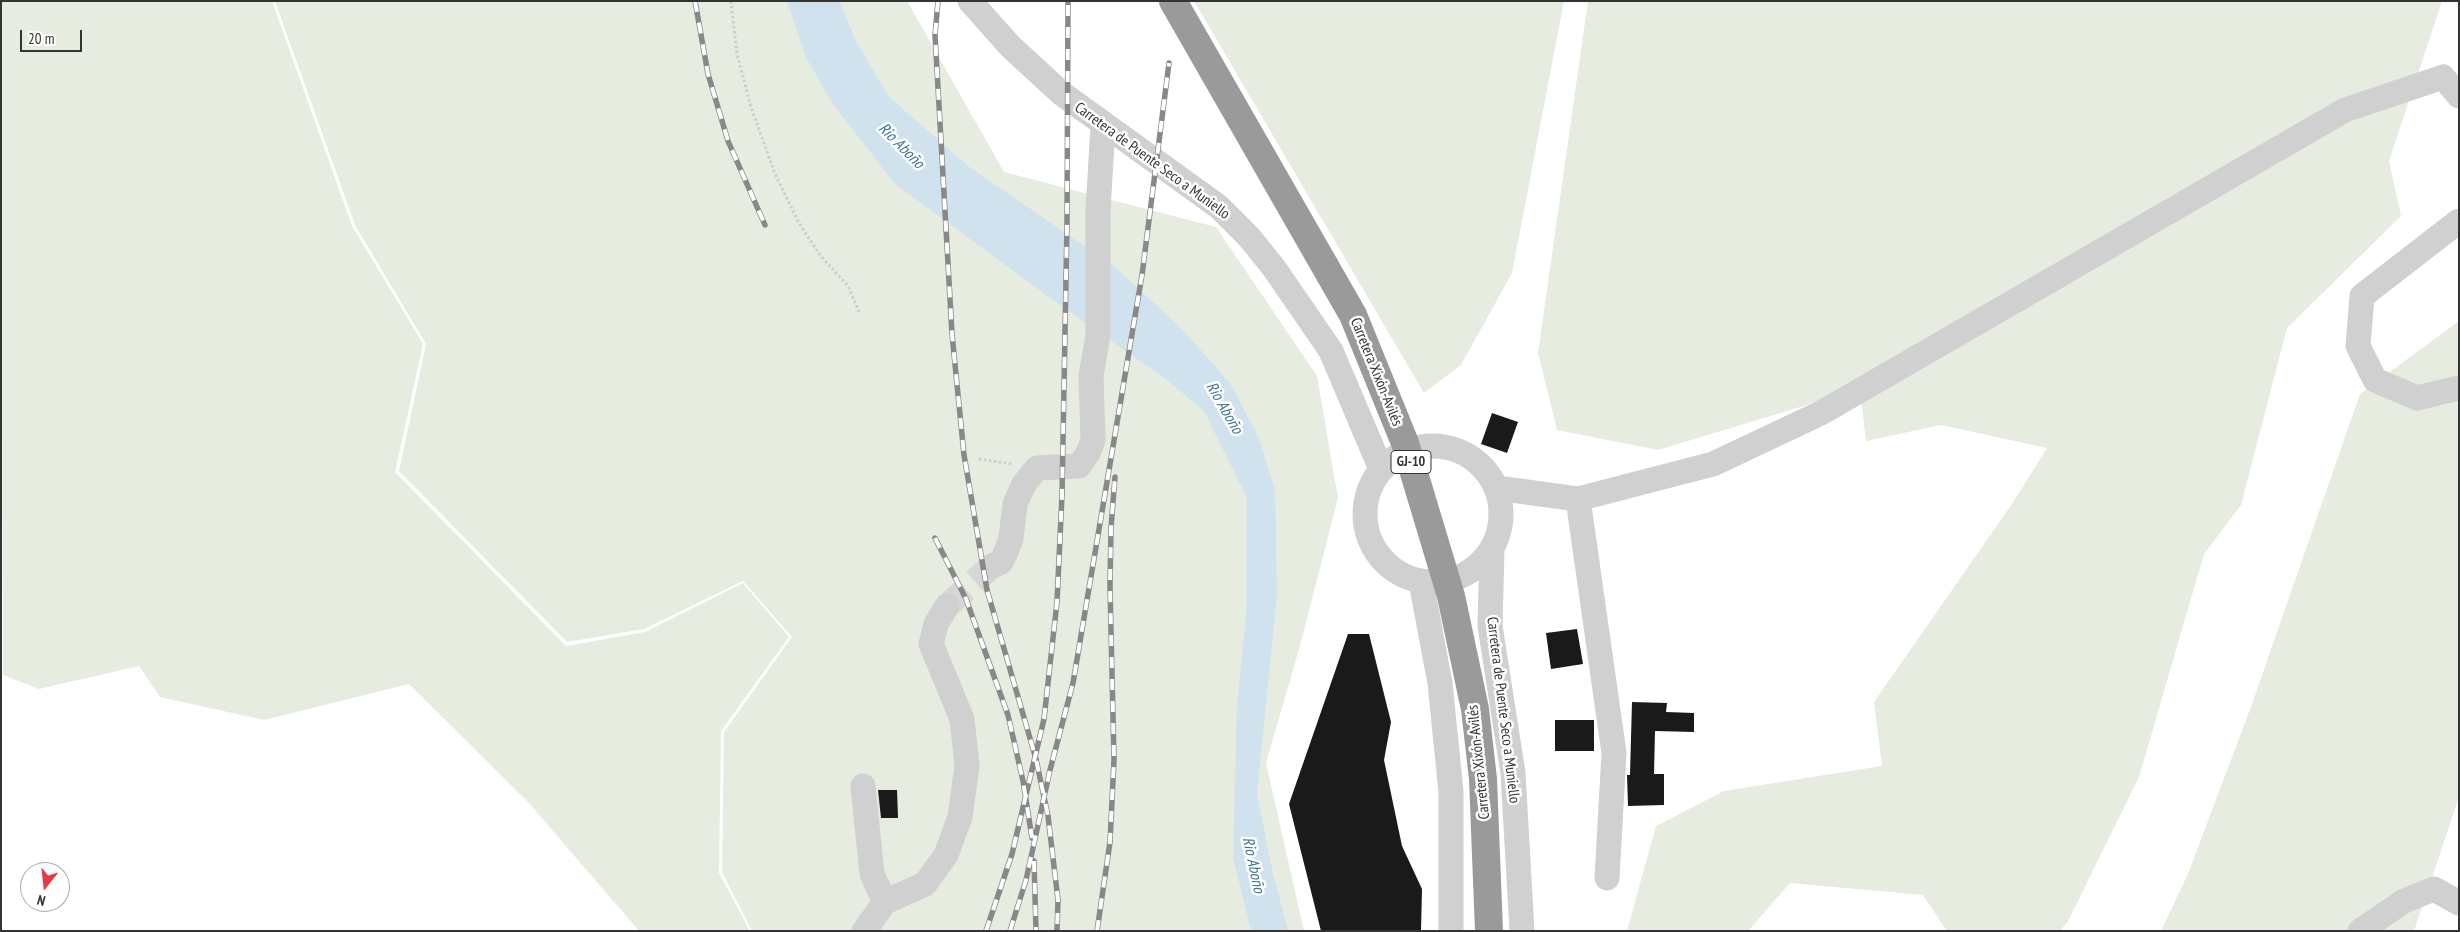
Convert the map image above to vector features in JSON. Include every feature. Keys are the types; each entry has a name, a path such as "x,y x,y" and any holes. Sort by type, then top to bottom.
{"highway":[{"name":"Carretera Xixón-Avilés","path":"1173,1 1353,315 1405,443 1451,596 1475,708 1483,779 1489,931"}],"street":[{"name":"Carretera de Puente Seco a Muniello","path":"970,1 1010,46 1060,93 1103,126 1219,207 1249,237 1274,268 1330,351 1381,469"},
{"path":"1497,488 1578,499 1713,464 1821,413 2345,110 2443,77 2459,96"},
{"path":"992,566 1002,562 1006,552 1011,538 1015,504 1024,484 1044,467 1079,466 1088,453 1093,440 1091,376 1098,335 1100,248 1098,211 1103,126"},
{"path":"2459,221 2362,296 2358,346 2375,380 2417,398 2459,388"},
{"path":"1421,446 1444,446 1466,454 1485,468 1497,488 1502,516 1500,530 1492,550 1479,566 1462,577 1442,582 1421,582 1394,571 1374,550 1365,523 1367,494 1381,469 1399,454 1421,446"},
{"path":"1578,499 1614,753 1607,878"},
{"name":"Carretera de Puente Seco a Muniello","path":"1492,550 1490,626 1513,773 1522,931"},
{"path":"1421,582 1440,684 1450,792 1451,931"},
{"path":"864,931 885,902 925,884 946,855 960,817 967,766 962,719 931,644 936,624 947,606"},
{"path":"863,786 872,874 885,902"},
{"path":"2360,931 2404,901 2434,889 2459,903"}],"path":[{"path":"731,1 737,54 751,107 775,174 799,223 820,255 848,286 859,312"},
{"path":"979,459 1044,467"}],"shaded area":[{"path":"1,1 272,1 352,226 423,344 395,472 566,646 645,632 743,583 789,637 721,731 719,873 750,931 639,931 528,802 409,684 264,720 160,697 139,666 39,689 3,675"},
{"path":"275,1 907,1 1004,172 1216,227 1317,376 1338,498 1300,646 1266,763 1304,931 752,931 722,872 724,732 792,637 743,581 644,629 567,642 399,471 426,344 355,225"},
{"path":"1194,1 1564,1 1512,273 1461,365 1424,393"},
{"path":"1588,1 2442,1 2389,161 2401,216 2287,328 2241,505 2204,554 2139,777 2068,921 2060,931 1947,931 1923,895 1790,883 1748,931 1627,931 1656,826 1724,791 1882,766 1874,702 2014,501 2047,448 1941,425 1866,441 1860,389 1658,450 1557,430 1538,353"},
{"path":"2459,321 2459,797 2414,931 2161,931 2188,874 2252,704 2360,394"}],"water":[{"name":"Rio Aboño","path":"787,1 839,1 855,39 888,96 968,166 1116,268 1182,329 1230,383 1259,438 1275,490 1277,594 1257,793 1271,865 1288,931 1251,931 1233,857 1237,704 1246,617 1247,498 1204,411 1167,380 1046,295 894,183 831,101 806,57"}],"building":[{"path":"1492,413 1518,422 1507,453 1481,444"},
{"path":"1577,629 1583,664 1551,669 1546,633"},
{"path":"1348,634 1369,634 1391,722 1384,760 1402,846 1422,889 1421,931 1321,931 1289,804"},
{"path":"1632,702 1667,703 1666,712 1694,713 1694,732 1655,731 1654,774 1664,774 1664,805 1628,806 1627,775 1630,775"},
{"path":"1555,720 1594,720 1594,751 1555,751"},
{"path":"878,790 897,790 898,818 881,818"}],"tunnel":[{"path":"947,606 992,566"}],"railway":[{"path":"695,1 708,74 728,141 765,225"},
{"path":"938,1 935,35 952,334 964,455 987,590 1036,759 1048,816 1058,900 1057,931"},
{"path":"986,931 1012,854 1044,719 1057,602 1062,495 1067,224 1068,1"},
{"path":"1010,931 1026,880 1050,770 1073,683 1142,275 1169,63"},
{"path":"1097,931 1110,842 1114,760 1110,587 1111,528 1115,477"},
{"path":"935,538 966,599 1008,715 1023,781 1032,838"},
{"path":"1034,861 1036,931"}]}
